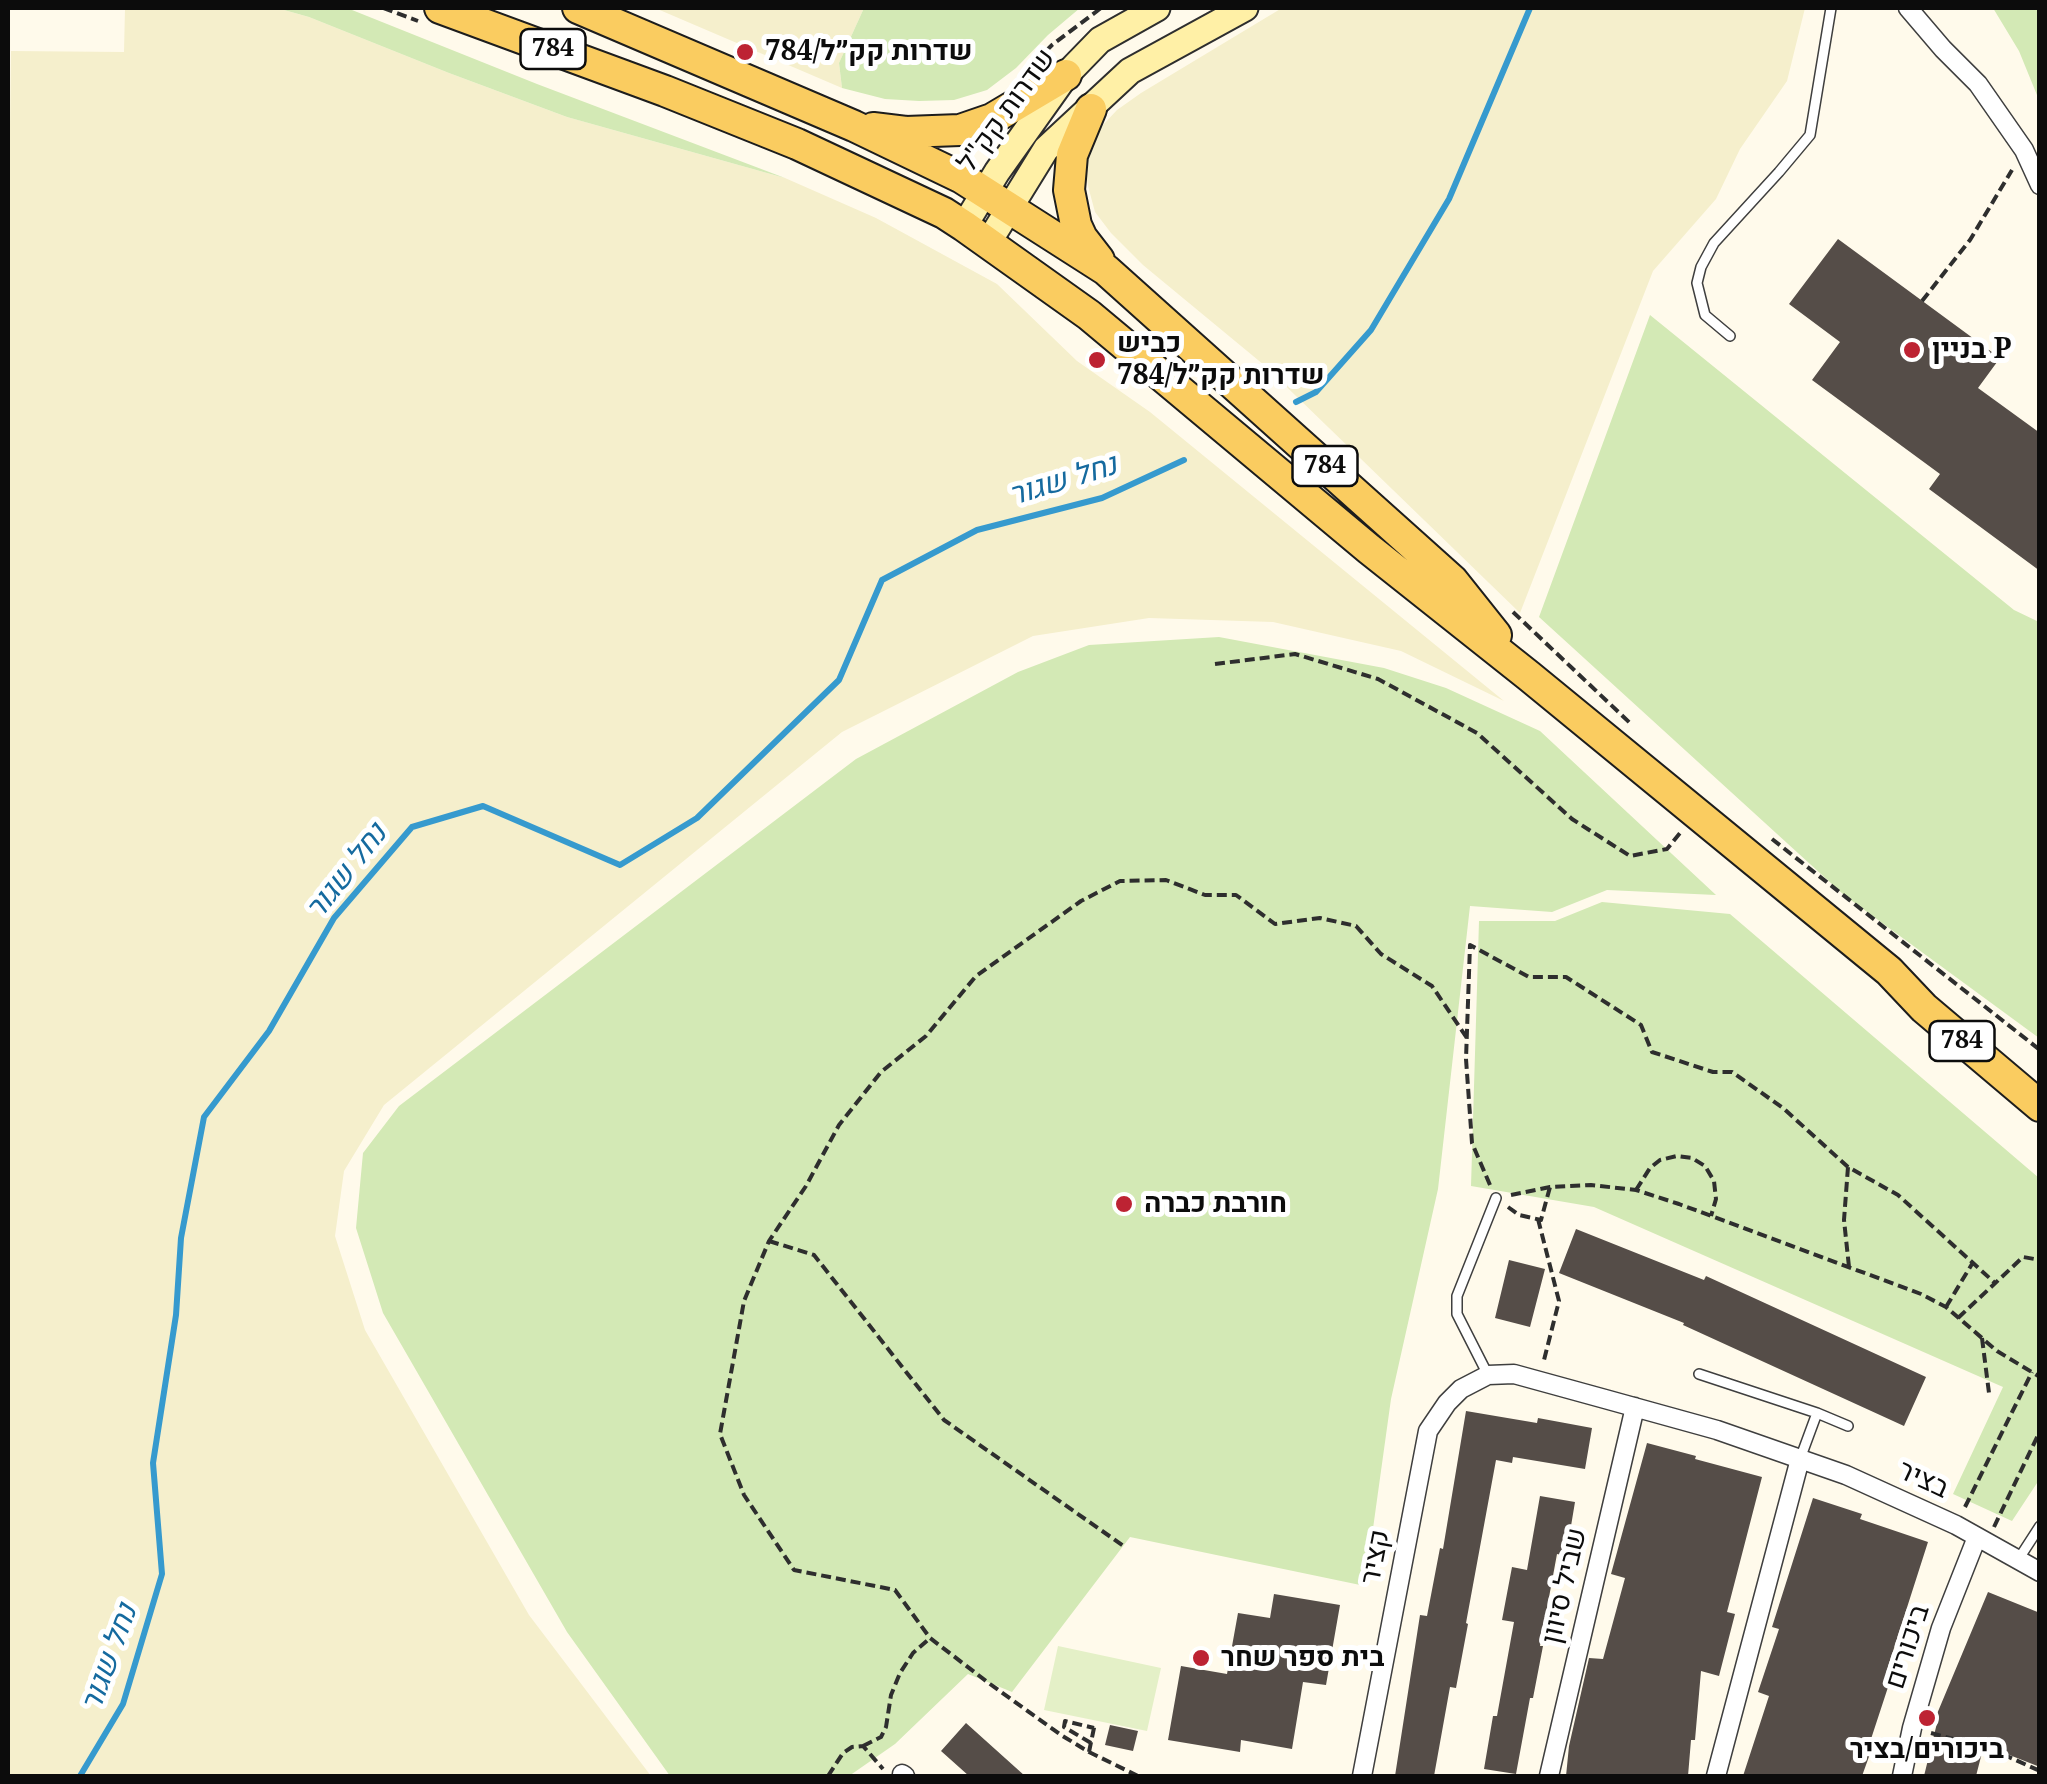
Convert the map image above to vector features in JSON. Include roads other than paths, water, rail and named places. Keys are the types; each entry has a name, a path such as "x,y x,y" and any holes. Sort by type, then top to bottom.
{"main road":[{"name":"784","path":"440,8 796,144 944,213 1089,315 1369,549 1889,971 1924,1008 2040,1106"},
{"name":"784","path":"578,8 854,126 962,178 1106,270 1454,581 1529,676"},
{"path":"854,126 906,132 960,130 992,118 1066,75"},
{"path":"1091,109 1072,156 1069,190 1082,238 1106,270"},
{"path":"1889,971 1932,996 2040,1080"}],"street":[{"name":"שדרות קק\"ל","path":"976,235 1066,75 1100,40 1157,8"},
{"name":"שדרות קק\"ל","path":"997,200 1130,71 1245,8"},
{"path":"1908,8 1978,84 2024,150 2040,185"},
{"path":"1488,1375 1514,1374 1635,1407"},
{"name":"קציר","path":"1362,1776 1428,1431 1446,1403 1461,1389 1488,1375"},
{"name":"בציר","path":"1635,1407 1718,1430 1846,1475 1956,1526 2040,1572"},
{"name":"שביל סיוון","path":"1549,1776 1635,1407"},
{"path":"1716,1776 1800,1459"},
{"name":"ביכורים","path":"1902,1776 1941,1628 1982,1540"}],"lane":[{"path":"1730,336 1705,315 1697,283 1701,267 1714,243 1810,135 1831,8"},
{"path":"1488,1375 1457,1314 1457,1296 1496,1198"},
{"path":"1699,1374 1848,1426"},
{"path":"1800,1459 1817,1413"},
{"path":"2018,1560 2040,1526"}],"waterway":[{"name":"נחל שגור","path":"1296,402 1316,392 1371,330 1449,199 1530,8"},
{"name":"נחל שגור","path":"80,1776 123,1704 162,1574 153,1463 176,1315 181,1238 204,1117 269,1031 334,918 412,827 483,806 620,865 697,818 839,680 882,580 977,530 1102,498 1184,460"}],"place":[{"name":"784/שדרות קק״ל","path":"745,52"},
{"name":"בניין P","path":"1912,350"},
{"name":"כביש 784/שדרות קק״ל","path":"1097,360"},
{"name":"חורבת כברה","path":"1124,1204"},
{"name":"בית ספר שחר","path":"1201,1658"},
{"name":"ביכורים/בציר","path":"1927,1718"}]}
